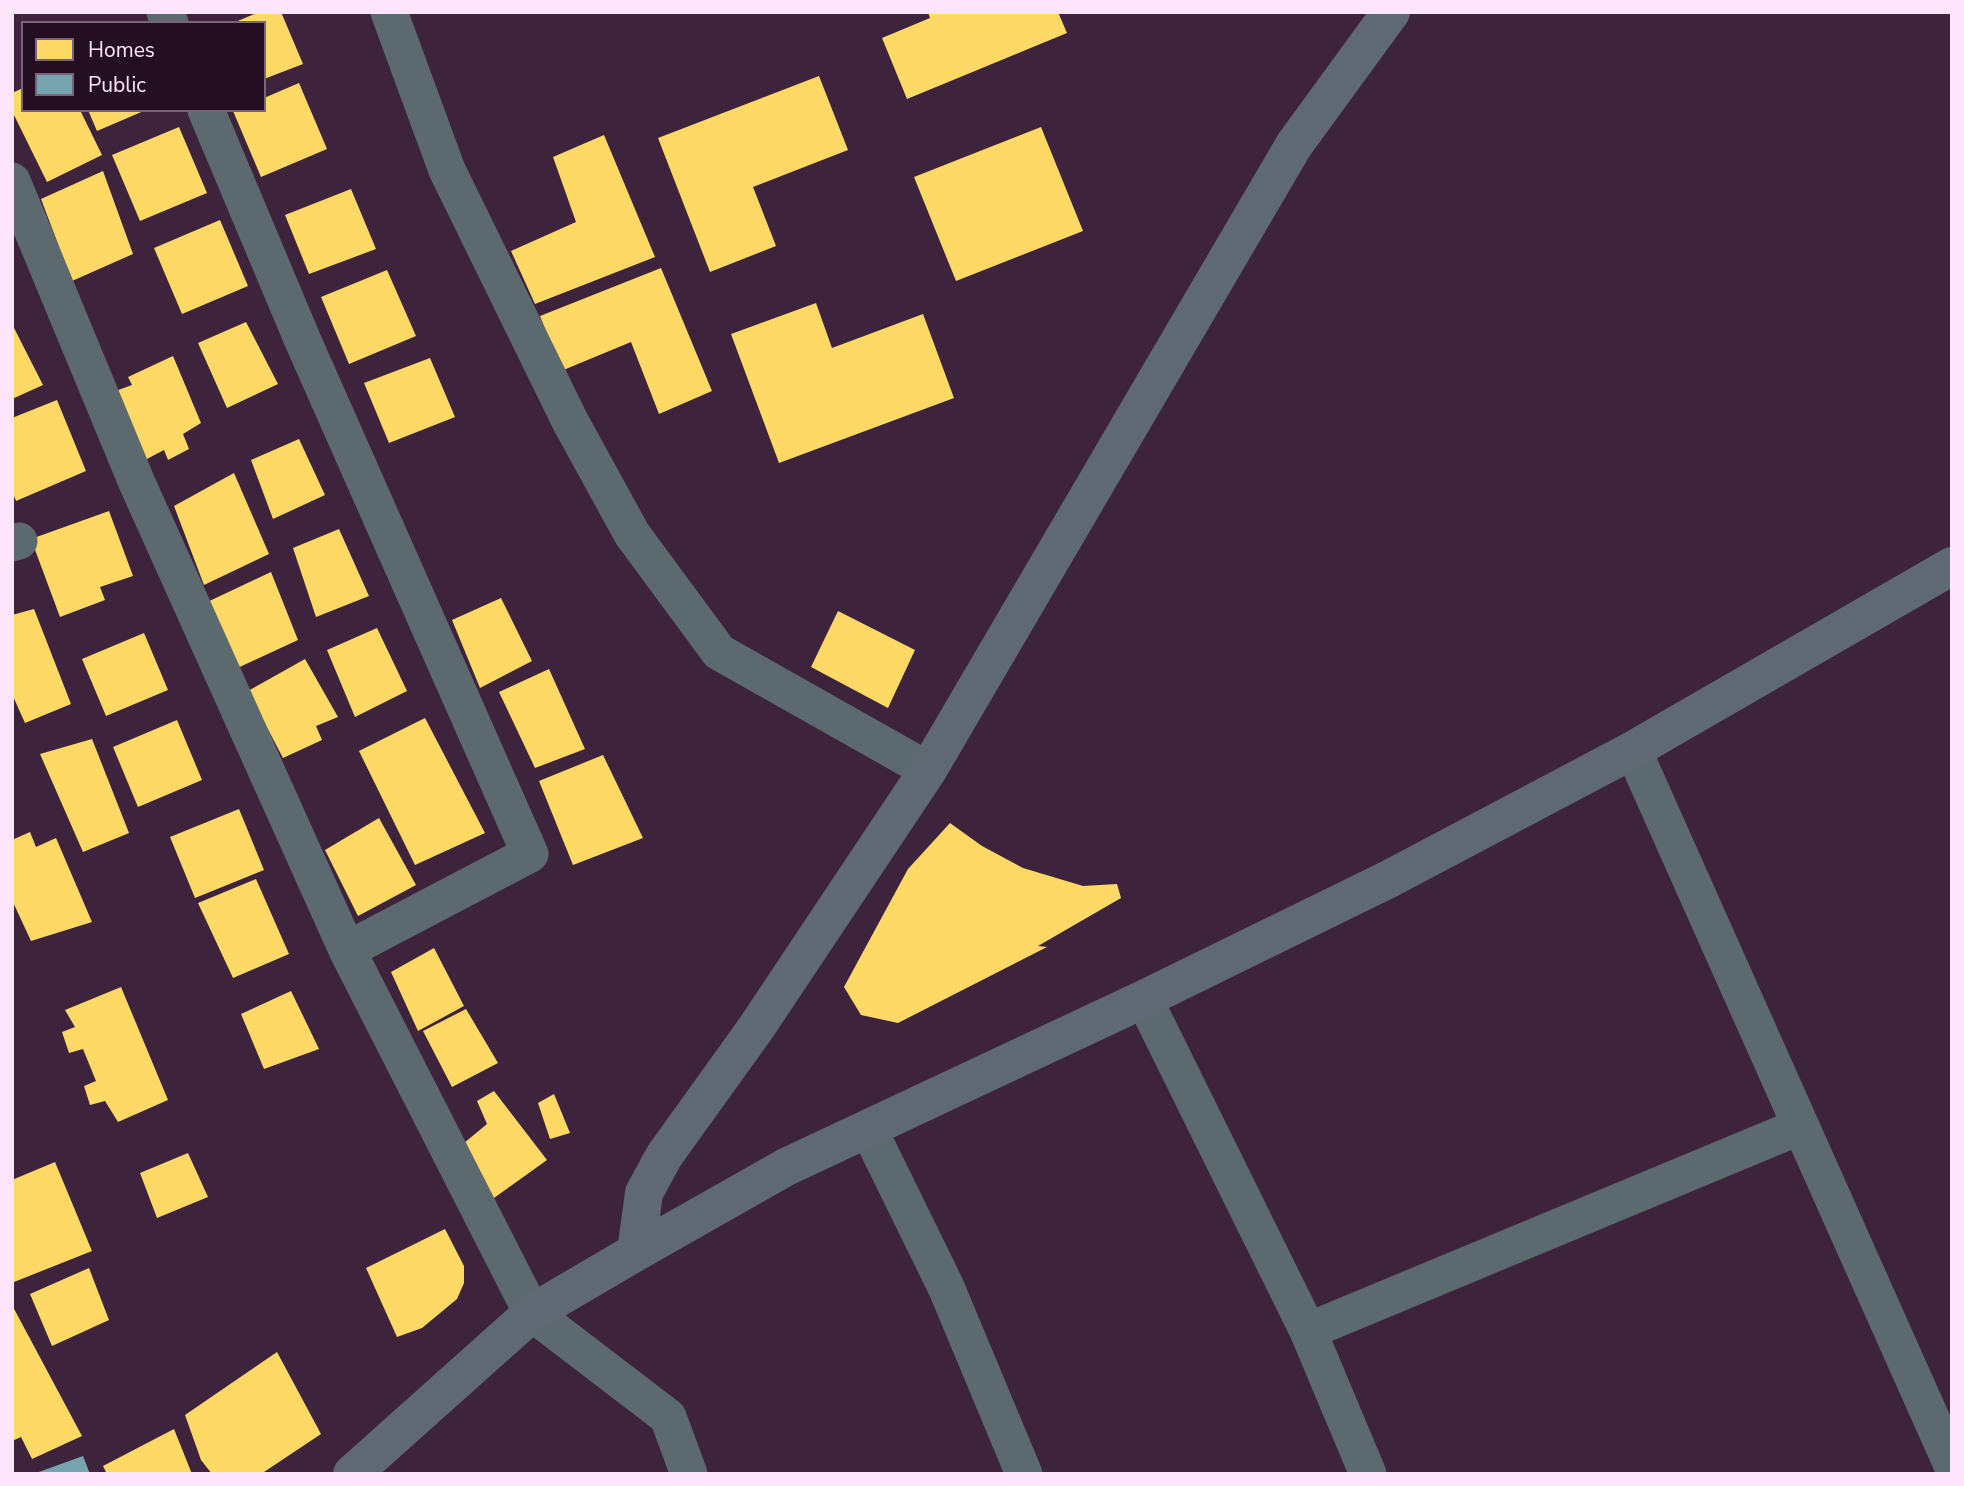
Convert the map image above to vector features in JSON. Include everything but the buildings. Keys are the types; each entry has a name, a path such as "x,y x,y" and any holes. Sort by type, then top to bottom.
{"main road":[{"path":"636,1252 645,1193 664,1156 756,1028 928,770 1294,145 1391,12"},
{"path":"352,1474 532,1313 636,1252 786,1167 1144,999 1389,879 1633,750 1952,566"}],"street":[{"path":"389,12 447,170 570,421 640,545 719,652 928,770"},
{"path":"207,112 303,341 530,854 347,950"},
{"path":"12,181 137,483 347,950 532,1313 668,1417 689,1474"},
{"path":"1633,750 1952,1465 1925,1474"},
{"path":"1144,999 1308,1331 1368,1474"},
{"path":"1308,1331 1801,1126"},
{"path":"869,1130 946,1287 1024,1474"}]}
